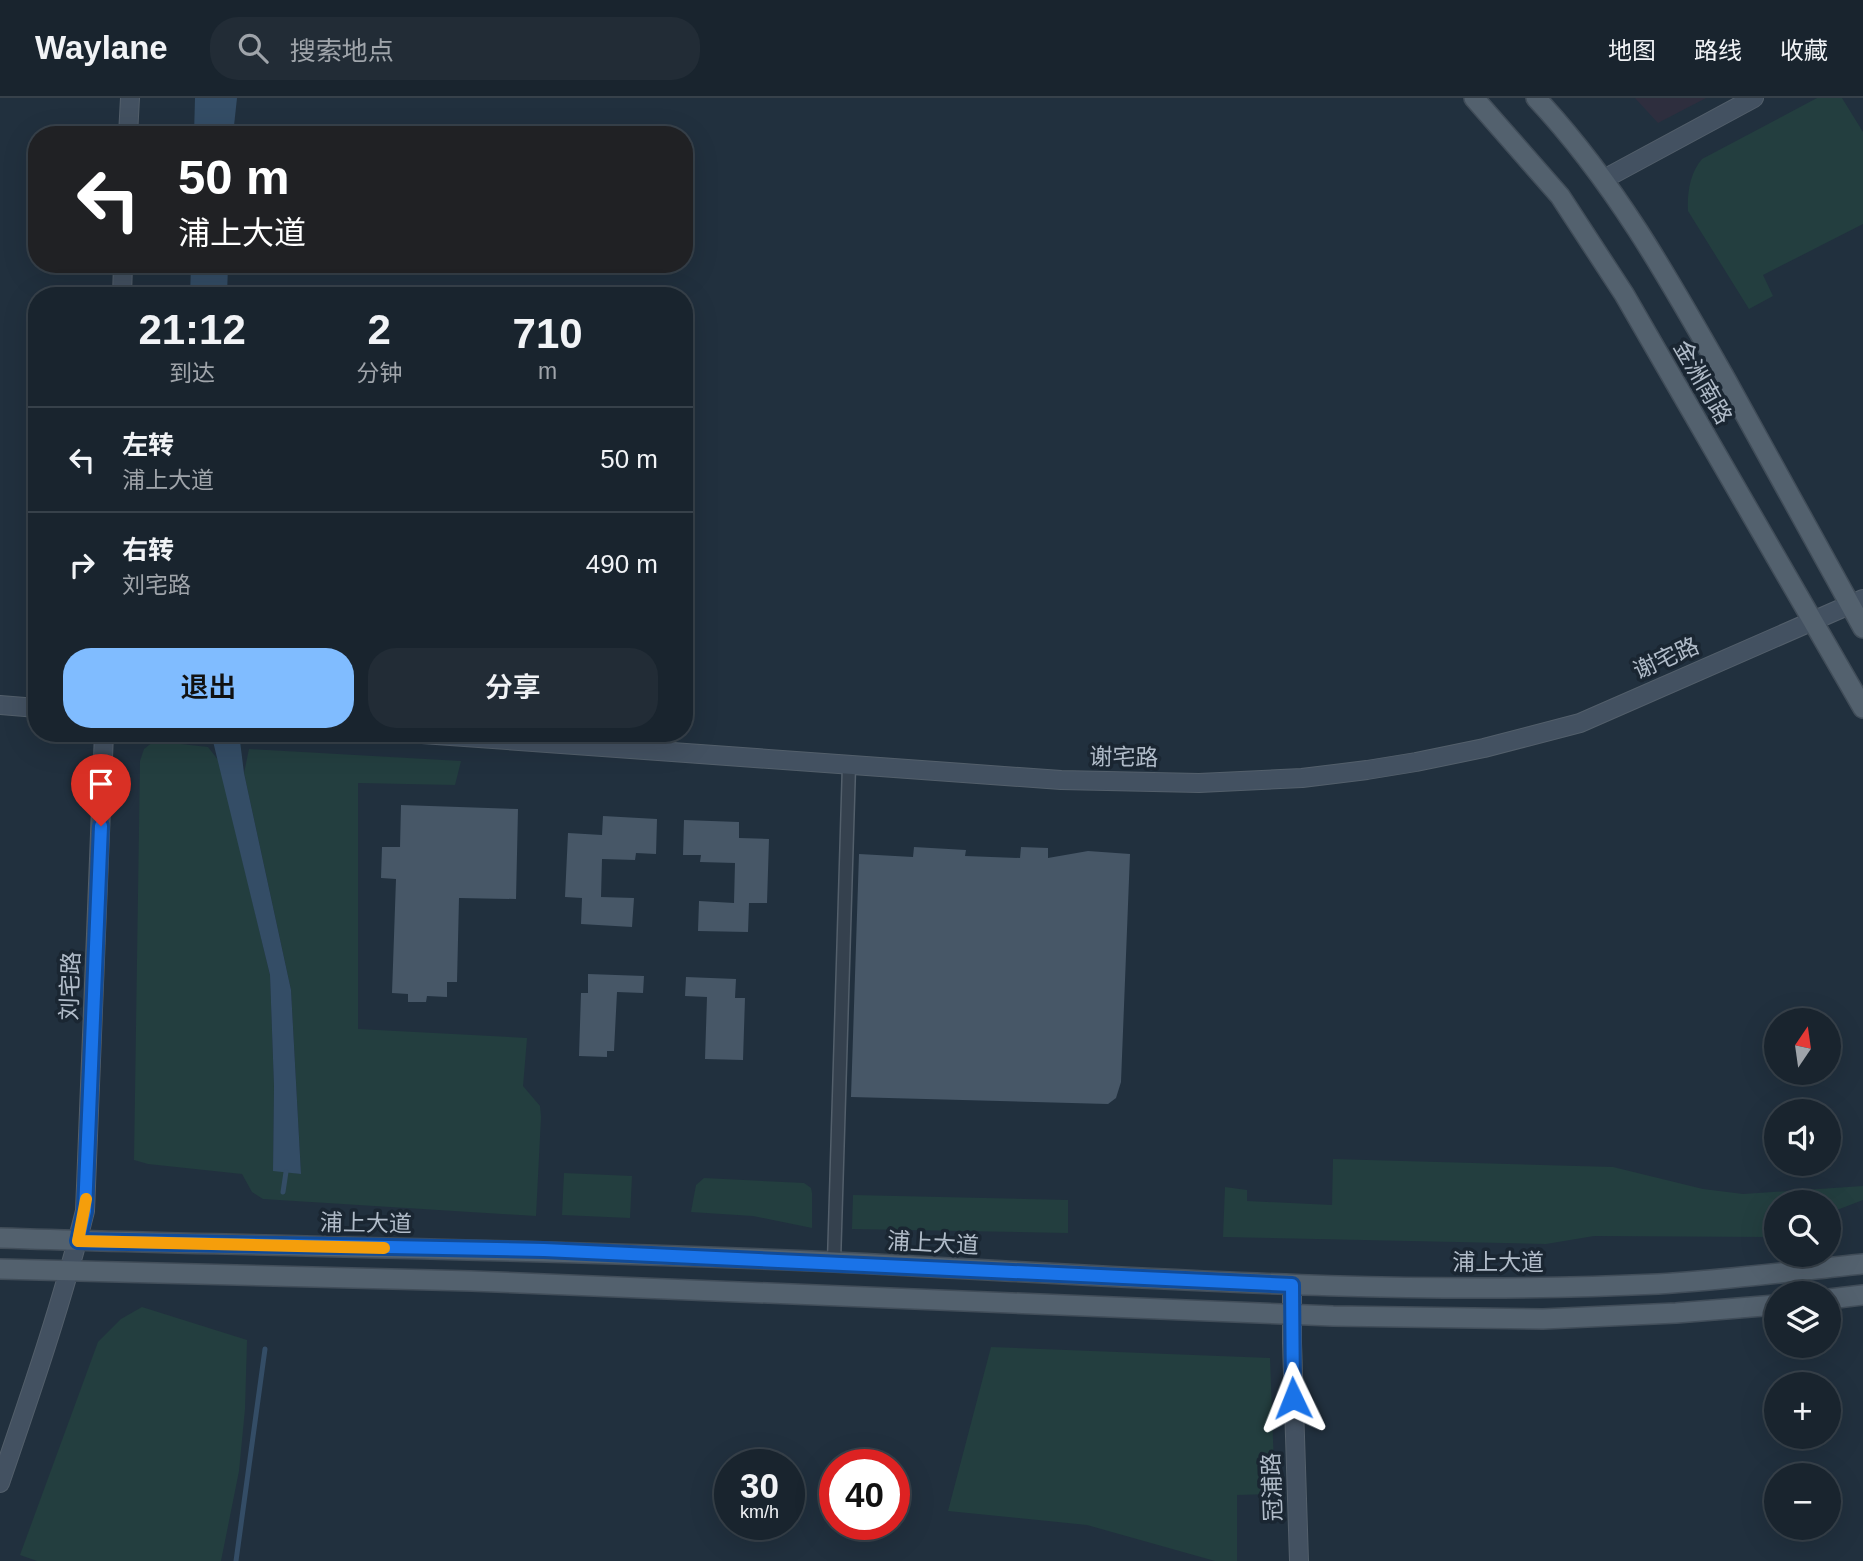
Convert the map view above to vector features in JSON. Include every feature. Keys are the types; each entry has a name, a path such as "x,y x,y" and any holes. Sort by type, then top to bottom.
{"main road":[{"name":"金洲南路","path":"1474,98 1540,171 1579,224 1624,294 1863,708"},
{"name":"金洲南路","path":"1536,98 1604,179 1671,283 1856,602 1863,628"},
{"name":"浦上大道","path":"0,1238 544,1250 1292,1285 1629,1285 1734,1278 1863,1264"},
{"path":"0,1269 471,1282 1292,1314 1543,1319 1764,1306"},
{"path":"1841,1298 1863,1295"}],"street":[{"path":"128,126 130,98"},
{"path":"1604,179 1754,98"},
{"name":"谢宅路","path":"532,742 1061,780 1199,783 1302,778 1367,771 1485,748 1580,723 1856,602"},
{"path":"0,705 28,707"},
{"name":"刘宅路","path":"0,1483 69,1272 85,1211 104,742"},
{"path":"834,1262 849,765"},
{"name":"冠浦路","path":"1292,1285 1299,1561"}],"shaded area":[{"path":"195,98 237,98 234,126 194,126"},
{"path":"1635,98 1706,98 1658,123"},
{"path":"191,273 228,273 227,287 190,287"},
{"path":"213,742 240,742 244,773 291,990 301,1174 273,1171 274,1086 270,975"}],"green space":[{"path":"1817,98 1842,98 1863,132 1863,224 1763,275 1773,296 1749,309 1688,211 1692,177 1702,159"},
{"path":"153,742 208,747 219,761 270,975 274,1086 273,1170 301,1174 291,990 244,773 249,749 461,761 455,785 358,783 358,1029 527,1038 523,1086 540,1106 541,1117 536,1216 263,1199 252,1192 242,1174 148,1164 134,1160 140,761 144,749"},
{"path":"1333,1159 1613,1167 1703,1189 1743,1194 1764,1193 1764,1237 1594,1236 1546,1244 1223,1237 1225,1187 1247,1190 1247,1201 1332,1205"},
{"path":"564,1173 632,1176 630,1218 562,1215"},
{"path":"704,1178 804,1183 811,1188 812,1193 812,1228 753,1216 691,1212 696,1185"},
{"path":"1863,1186 1863,1200 1841,1208 1841,1190 1803,1190"},
{"path":"853,1195 1068,1200 1068,1233 852,1229"},
{"path":"142,1307 247,1340 245,1409 239,1471 221,1561 37,1561 20,1555 98,1342 121,1319"},
{"path":"991,1347 1270,1358 1275,1494 1237,1495 1237,1561 1215,1561 1087,1525 948,1511"}],"building":[{"path":"401,805 518,809 516,899 459,898 457,982 447,982 447,997 427,996 426,1002 408,1002 408,994 392,993 396,879 381,878 382,847 400,847"},
{"path":"603,816 657,819 656,854 636,853 635,860 602,859 601,897 634,898 632,927 581,924 582,898 565,897 568,833 602,835"},
{"path":"684,820 739,822 739,838 769,839 767,903 749,903 748,932 698,931 699,901 734,903 735,863 700,862 701,855 683,855"},
{"path":"914,847 966,850 965,856 1020,858 1021,847 1048,848 1048,858 1088,851 1130,854 1121,1082 1116,1098 1108,1104 851,1097 859,854 913,857"},
{"path":"588,974 644,976 643,993 617,992 614,1051 607,1051 607,1057 579,1056 581,993 588,993"},
{"path":"686,977 736,979 735,998 745,998 743,1060 705,1059 707,997 685,996"}],"waterway":[{"path":"283,1192 286,1172"},
{"path":"236,1561 265,1349"}],"slow traffic":[{"path":"86,1199 78,1241 384,1248"}],"route":[{"path":"101,826 85,1211 78,1241 544,1250 1292,1285 1293,1398"}]}
